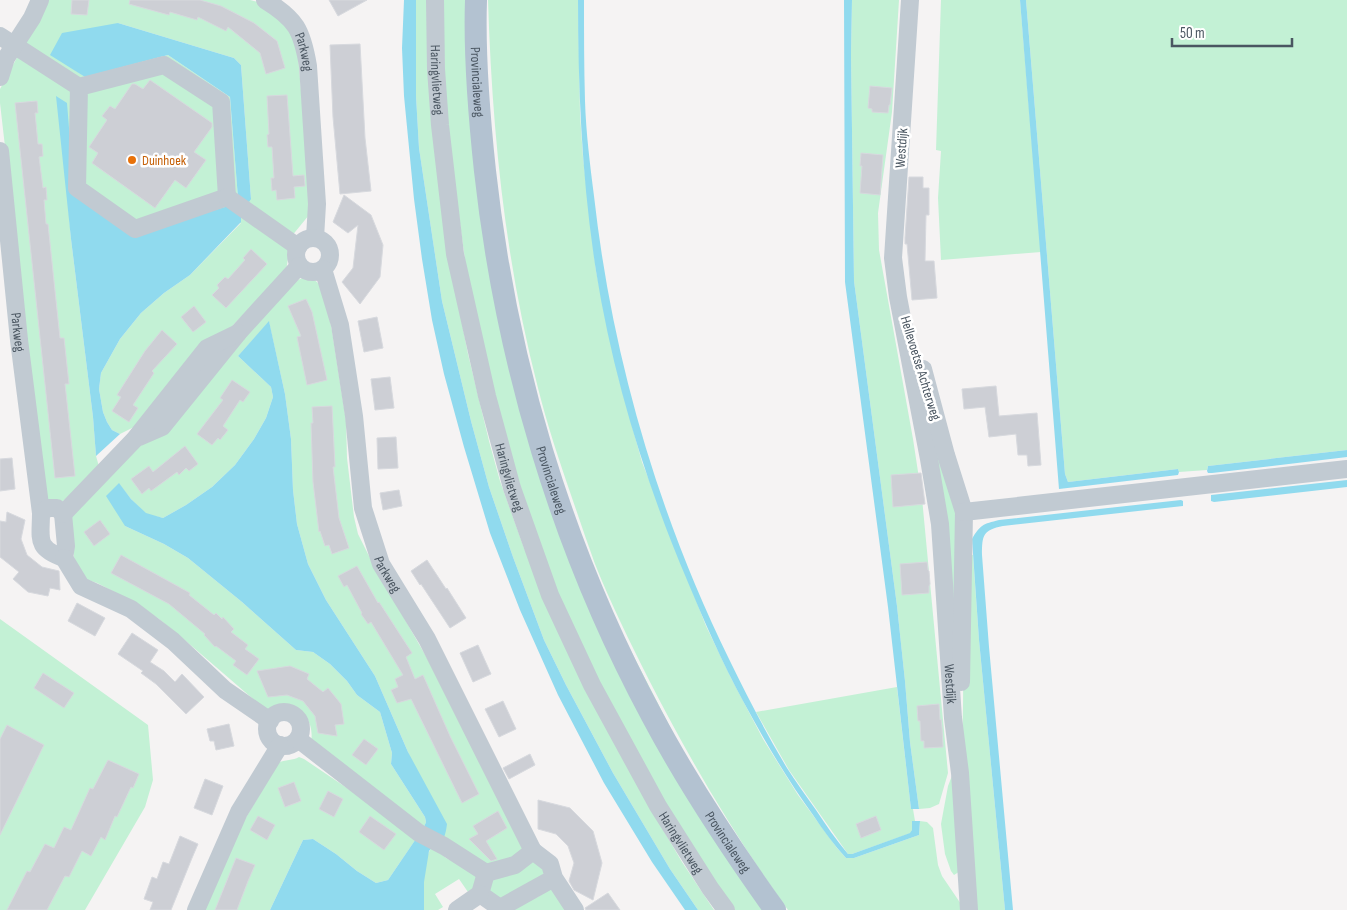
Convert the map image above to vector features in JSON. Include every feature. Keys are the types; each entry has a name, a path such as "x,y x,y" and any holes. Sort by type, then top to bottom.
{"main road":[{"name":"Provincialeweg","path":"476,0 477,71 481,134 490,217 512,337 526,396 553,486 583,569 617,647 651,715 692,787 733,852 775,910"}],"street":[{"path":"0,77 6,58 7,41 32,18 40,0"},
{"name":"Parkweg","path":"265,0 282,11 296,26 304,45 308,66 317,204 315,238"},
{"name":"Haringvlietweg","path":"436,0 436,69 440,125 455,254 486,396 512,488 550,595 592,685 658,806 726,910"},
{"name":"Westdijk","path":"898,297 893,258 910,0"},
{"path":"7,41 79,87 164,65 222,102 227,197"},
{"path":"79,87 77,188 135,229 227,197"},
{"name":"Parkweg","path":"0,151 18,340 40,513 42,544 50,553 64,558"},
{"path":"227,197 298,247"},
{"path":"315,238 324,242 329,251 329,261 318,272 308,272 299,266 296,257 298,247 305,240 315,238"},
{"path":"63,514 134,440 162,427 238,332 299,266"},
{"name":"Parkweg","path":"323,269 340,324 354,416 363,508 381,564 427,639 533,851 550,864 554,878 575,910"},
{"name":"Hellevoetse Achterweg","path":"898,297 929,459"},
{"name":"Hellevoetse Achterweg","path":"898,297 913,335 946,455 964,512 960,724 956,747"},
{"name":"Westdijk","path":"929,459 940,524 952,718 960,773 969,910"},
{"path":"964,512 1347,469"},
{"path":"40,513 48,508 57,508 63,514 66,546 64,558 81,586 131,609 173,641 226,690 270,721"},
{"path":"283,713 293,715 297,718 301,728 298,738 290,745 276,744 269,736 268,726 270,721 273,717 283,713"},
{"path":"298,738 419,833 444,846 486,873 515,865 533,851"},
{"path":"196,910 239,812 280,745"},
{"path":"457,910 480,894 486,873"},
{"path":"480,894 500,909 554,878"}],"green space":[{"path":"48,0 250,0 262,3 277,11 297,44 311,207 309,215 291,237 286,272 238,320 142,423 120,434 112,430 107,422 103,412 99,389 101,373 120,339 141,313 164,293 190,275 241,223 135,233 67,190 96,456 100,470 57,506 46,505 0,103 0,89","holes":["118,23 234,58 241,65 251,199 238,198 230,97 168,55 85,77 72,68"]},
{"path":"416,0 428,0 458,303 468,354 500,481 524,548 655,816 682,862 714,910 698,910 670,869 613,773 566,685 544,640 489,487 442,301 419,148 416,96"},
{"path":"442,0 467,0 538,470 764,910 733,910 696,857 614,713 556,590 537,541 498,412 467,274 447,130"},
{"path":"488,0 578,0 580,114 583,157 596,271 619,379 642,462 706,626 731,678 763,739 798,795 846,858 854,858 919,835 920,821 927,822 933,828 938,865 942,876 964,910 788,910 768,882 697,769 649,680 595,564 545,415 538,388 517,292 502,195 493,98"},
{"path":"852,0 899,0 892,112 878,213 879,250 922,498 948,773 939,804 930,808 919,809 910,742 897,606 854,281"},
{"path":"941,0 1020,0 1041,252 941,260 938,198 941,151 936,150"},
{"path":"1026,0 1347,0 1347,450 1208,466 1207,470 1179,472 1178,469 1068,482 1065,474"},
{"path":"302,278 313,279 324,292 346,421 347,458 354,517 358,534 528,841 518,857 488,865 442,841 408,752 375,676 326,600 308,564 297,524 293,490 291,439 285,394 269,322 238,356 271,387 273,397 266,418 254,439 235,465 212,487 163,518 146,514 119,484 125,526 164,544 188,558 242,602 296,650 313,652 330,664 347,681 357,695 380,712 392,753 391,764 425,817 424,827 311,743 310,725 304,715 293,709 267,711 159,619 130,600 97,583 82,578 76,568 66,512 290,284"},
{"path":"908,335 955,506 958,529 955,715"},
{"path":"973,555 979,640 1005,910 974,910 962,749 964,556"},
{"path":"0,619 148,725 153,780 145,807 85,910 0,910"},
{"path":"897,687 911,809 913,809 915,821 912,821 911,833 848,854 789,770 756,712"},
{"path":"299,757 418,836 388,880 376,883 313,839 303,840 270,910 202,910 230,845 278,763"},
{"path":"955,768 962,870 954,875 945,854 941,824 948,786"},
{"path":"432,847 446,858 479,874 477,885 468,892 459,879 435,894 443,907 438,910 424,910 423,887 426,860"},
{"path":"533,860 541,863 544,873 541,877 512,895 500,898 488,891 492,878"},
{"path":"551,888 570,910 511,910 513,907 538,897"}],"water":[{"path":"404,0 416,0 416,96 419,148 442,301 489,487 544,640 566,685 613,773 670,869 698,910 685,910 652,862 604,783 558,695 520,610 490,533 444,374 432,320 422,259 404,96 402,48"},
{"path":"578,0 584,0 587,137 602,256 613,316 626,375 642,433 680,548 729,659 764,728 790,773 848,854 910,833 912,821 920,821 919,835 854,858 846,858 803,801 768,745 728,671 693,595 644,467 621,389 603,311 587,203 582,136"},
{"path":"844,0 852,0 854,281 897,606 910,742 919,809 911,809 888,607 845,282"},
{"path":"1020,0 1026,0 1065,474 1068,482 1178,469 1178,475 1059,489"},
{"path":"118,23 234,58 241,65 251,199 247,205 238,198 230,97 168,55 85,77 50,55 62,33"},
{"path":"56,96 67,103 74,190 135,233 232,205 241,212 241,222 190,275 164,293 141,313 120,339 101,373 99,389 103,412 107,422 112,430 120,434 96,456 93,417"},
{"path":"269,321 285,394 291,439 293,490 297,524 308,564 326,600 375,676 408,752 447,824 443,839 429,851 424,882 424,910 270,910 303,840 313,839 376,883 388,880 424,827 425,817 391,764 392,753 380,712 357,695 347,681 330,664 313,652 296,650 242,602 188,558 164,544 125,526 106,496 119,483 131,499 146,513 163,518 212,487 235,465 254,439 266,418 273,397 271,387 238,356"},
{"path":"1347,450 1347,457 1212,473 1207,471 1208,466"},
{"path":"1347,480 1347,487 1211,501 1211,495"},
{"path":"1183,501 1183,506 1003,526 991,529 983,538 982,555 989,647 1013,910 1005,910 979,640 972,539 982,526 999,520"}],"building":[{"path":"72,0 89,0 87,15 71,14"},
{"path":"130,0 200,0 221,6 254,23 277,41 285,68 266,74 260,53 228,27 226,31 198,17 197,20 170,12 169,15 129,4"},
{"path":"329,0 367,0 338,16"},
{"path":"360,44 365,138 371,191 340,194 333,117 330,45"},
{"path":"150,80 212,123 212,127 194,152 206,160 186,188 175,180 155,208 92,163 98,153 89,147 107,120 102,116 110,106 115,109 132,84 143,89"},
{"path":"870,86 892,88 888,113 872,112 872,109 868,108"},
{"path":"287,95 293,176 304,175 305,186 294,187 295,198 277,200 276,190 272,191 271,178 274,178 272,147 268,147 267,96"},
{"path":"37,101 38,113 35,113 38,144 42,144 43,156 39,157 43,188 46,187 47,200 44,200 46,224 48,224 60,338 64,338 69,384 65,384 75,476 55,478 15,103"},
{"path":"861,153 883,155 880,195 860,193"},
{"path":"909,177 923,177 923,188 929,188 929,215 926,215 925,261 934,261 937,298 912,300 907,244 905,244"},
{"path":"344,195 371,215 383,245 380,277 360,304 342,282 353,268 358,225 348,233 333,222"},
{"path":"251,249 267,264 226,308 212,295 219,288 217,285 225,277 228,279 245,260 243,258"},
{"path":"306,299 312,312 327,380 307,385 297,337 301,336 288,306"},
{"path":"194,306 206,322 193,332 181,317"},
{"path":"377,317 383,348 364,352 358,321"},
{"path":"162,330 177,344 152,371 154,373 133,405 138,408 129,422 112,411 121,397 117,395 145,351"},
{"path":"390,377 394,408 375,410 371,379"},
{"path":"232,380 250,392 243,402 240,400 223,426 228,430 220,440 218,438 212,445 197,434 223,400 220,398"},
{"path":"996,386 999,416 1037,413 1041,465 1028,466 1027,455 1018,455 1016,434 989,437 985,407 964,409 962,389"},
{"path":"332,406 335,467 333,467 339,518 349,548 332,554 329,545 325,546 319,532 313,482 311,423 313,423 312,407"},
{"path":"396,437 398,468 378,469 377,438"},
{"path":"185,446 198,464 189,471 186,468 179,475 177,472 151,491 149,488 142,494 131,479 149,466 153,472"},
{"path":"12,458 15,489 0,491 0,459"},
{"path":"921,473 925,504 893,507 891,475"},
{"path":"399,490 402,506 383,510 380,493"},
{"path":"7,512 25,520 21,539 27,555 42,567 59,571 60,590 50,588 48,596 28,592 13,579 19,572 0,557 0,521 6,522"},
{"path":"100,520 110,534 94,546 84,532"},
{"path":"121,555 190,593 189,595 214,615 216,613 222,619 223,617 234,629 231,632 248,645 245,649 259,659 247,675 233,665 236,661 215,647 205,634 169,604 111,573"},
{"path":"427,560 466,618 450,628 411,571"},
{"path":"927,562 930,584 929,593 902,595 900,564"},
{"path":"357,566 378,603 412,653 406,657 415,679 423,675 450,736 479,794 462,803 411,699 397,703 391,690 398,687 395,679 403,675 371,622 368,624 361,614 347,585 344,587 338,576"},
{"path":"77,603 105,618 95,636 68,621"},
{"path":"132,633 158,650 150,662 164,671 175,682 182,674 204,697 186,714 156,684 141,673 143,671 118,654"},
{"path":"478,645 491,674 473,682 460,653"},
{"path":"290,666 309,674 307,679 323,692 328,688 341,704 344,724 335,725 337,736 318,733 315,716 303,701 287,695 268,697 257,671"},
{"path":"43,673 74,693 64,708 34,688"},
{"path":"503,701 516,729 499,737 485,709"},
{"path":"939,704 943,747 924,748 924,741 921,741 917,706"},
{"path":"229,724 234,746 216,750 214,741 210,741 207,729"},
{"path":"7,725 44,745 0,835 0,739"},
{"path":"364,739 378,749 366,765 352,755"},
{"path":"530,754 535,765 509,779 503,768"},
{"path":"108,760 139,774 117,817 115,816 105,840 101,837 91,856 82,851 69,877 65,876 47,910 7,910 27,871 30,872 45,844 54,848 64,827 71,830 90,788 93,789"},
{"path":"205,779 223,786 212,815 194,808"},
{"path":"294,782 301,801 285,807 278,788"},
{"path":"328,791 343,799 334,817 319,809"},
{"path":"538,800 570,808 593,831 602,863 593,900 574,890 569,881 574,863 568,846 556,834 538,829"},
{"path":"498,811 507,828 486,841 497,859 491,861 469,839 478,834 473,826"},
{"path":"258,816 275,825 267,840 250,830"},
{"path":"370,816 396,834 384,850 359,832"},
{"path":"876,816 881,830 861,838 856,824"},
{"path":"180,836 198,844 171,910 150,910 153,902 144,899 152,877 157,879 163,862 169,864"},
{"path":"236,858 255,865 237,910 215,910"},
{"path":"608,893 620,910 586,910 585,908"}],"place":[{"name":"Duinhoek","path":"132,160"}]}
